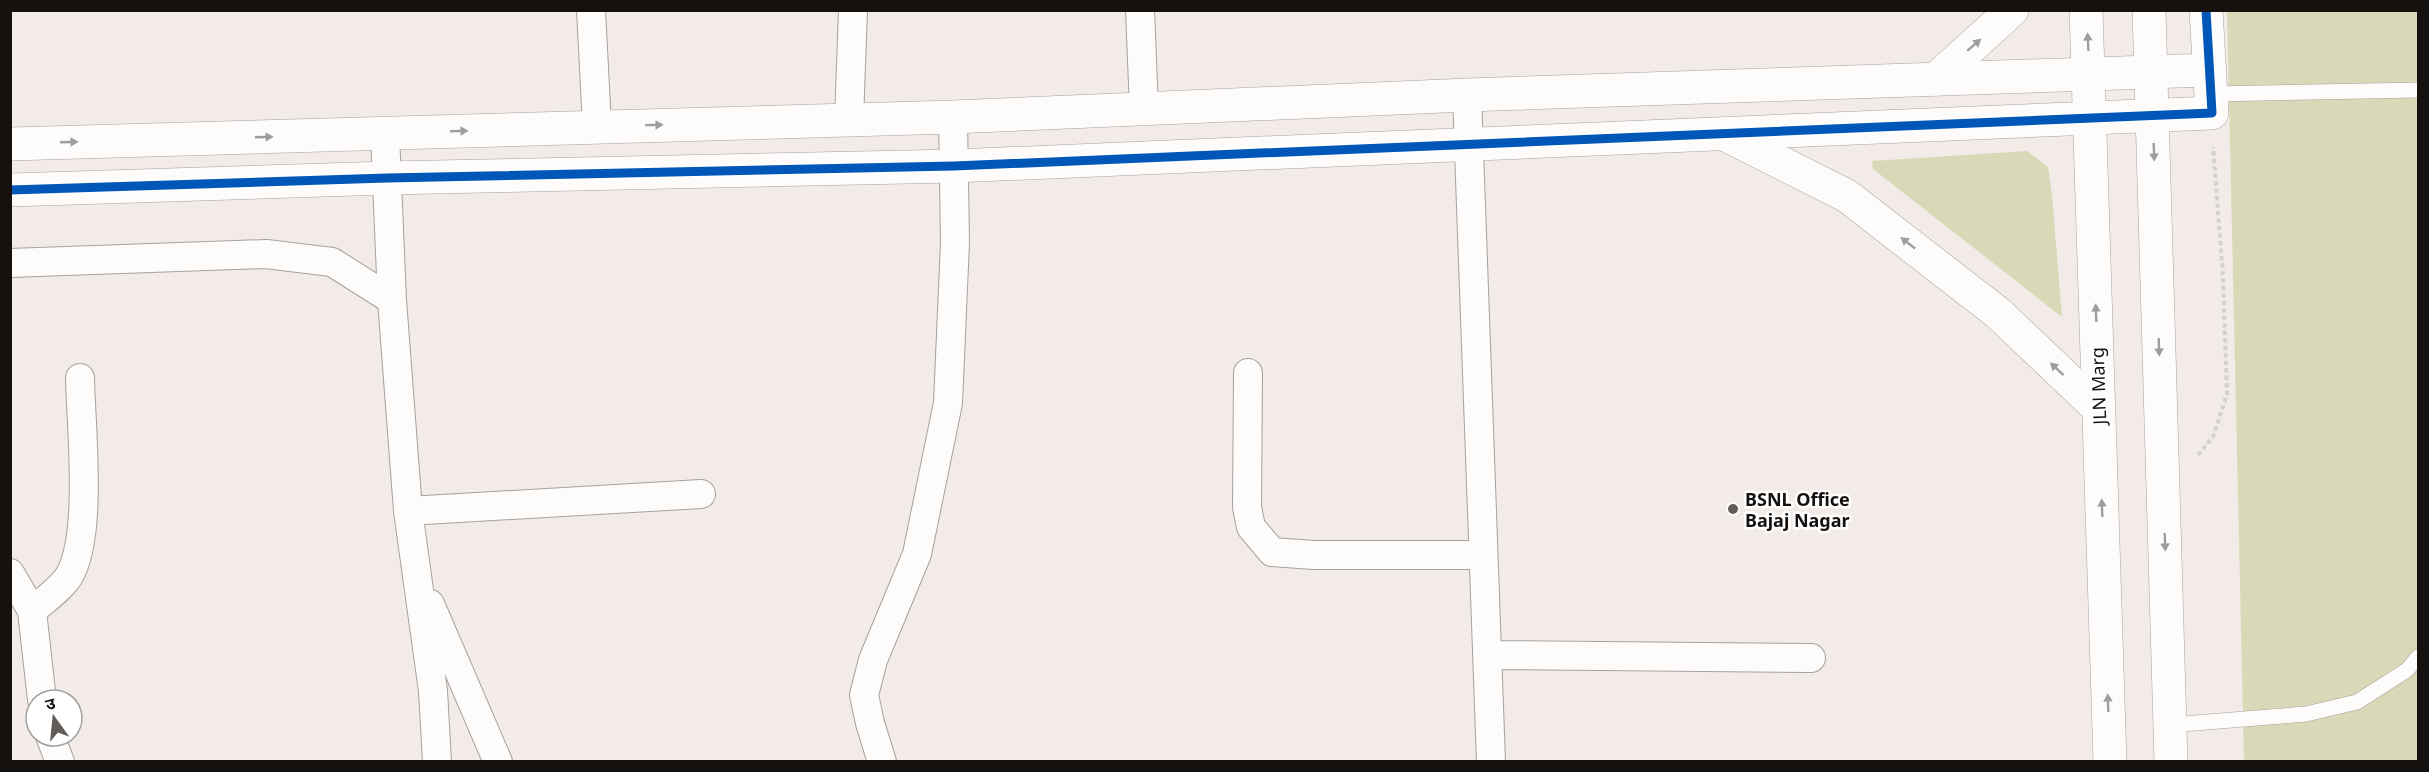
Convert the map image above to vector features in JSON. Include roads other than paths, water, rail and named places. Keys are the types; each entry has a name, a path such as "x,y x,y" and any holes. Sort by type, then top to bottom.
{"street":[{"path":"591,10 597,126"},
{"path":"849,120 853,10"},
{"path":"1140,10 1144,109"},
{"name":"JLN Marg","path":"2086,10 2090,74 2110,762"},
{"path":"2149,10 2171,762"},
{"path":"2206,10 2210,92"},
{"path":"1936,79 2008,13"},
{"path":"10,144 953,117 1467,95 2090,74 2152,73 2210,92"},
{"path":"10,190 387,178 954,166 2090,120 2153,116 2210,92"},
{"path":"1467,95 1491,762"},
{"path":"882,762 864,695 873,660 917,554 948,403 955,242 953,117"},
{"path":"385,134 392,300 408,511 433,691 437,762"},
{"path":"1724,134 1847,196 1998,313 2099,409"},
{"path":"10,263 266,255 332,262 392,300"},
{"path":"1248,372 1247,507 1251,527 1272,552 1314,555 1484,555"},
{"path":"32,611 69,576 80,545 83,501 80,378"},
{"path":"408,511 701,494"},
{"path":"414,566 498,762"},
{"path":"10,573 32,611 41,688"},
{"path":"1488,656 1811,658"}],"lane":[{"path":"2210,92 2418,90"},
{"path":"2170,725 2306,714 2357,702 2407,670 2418,657"}],"place":[{"name":"BSNL Office Bajaj Nagar","path":"1733,509"}]}
